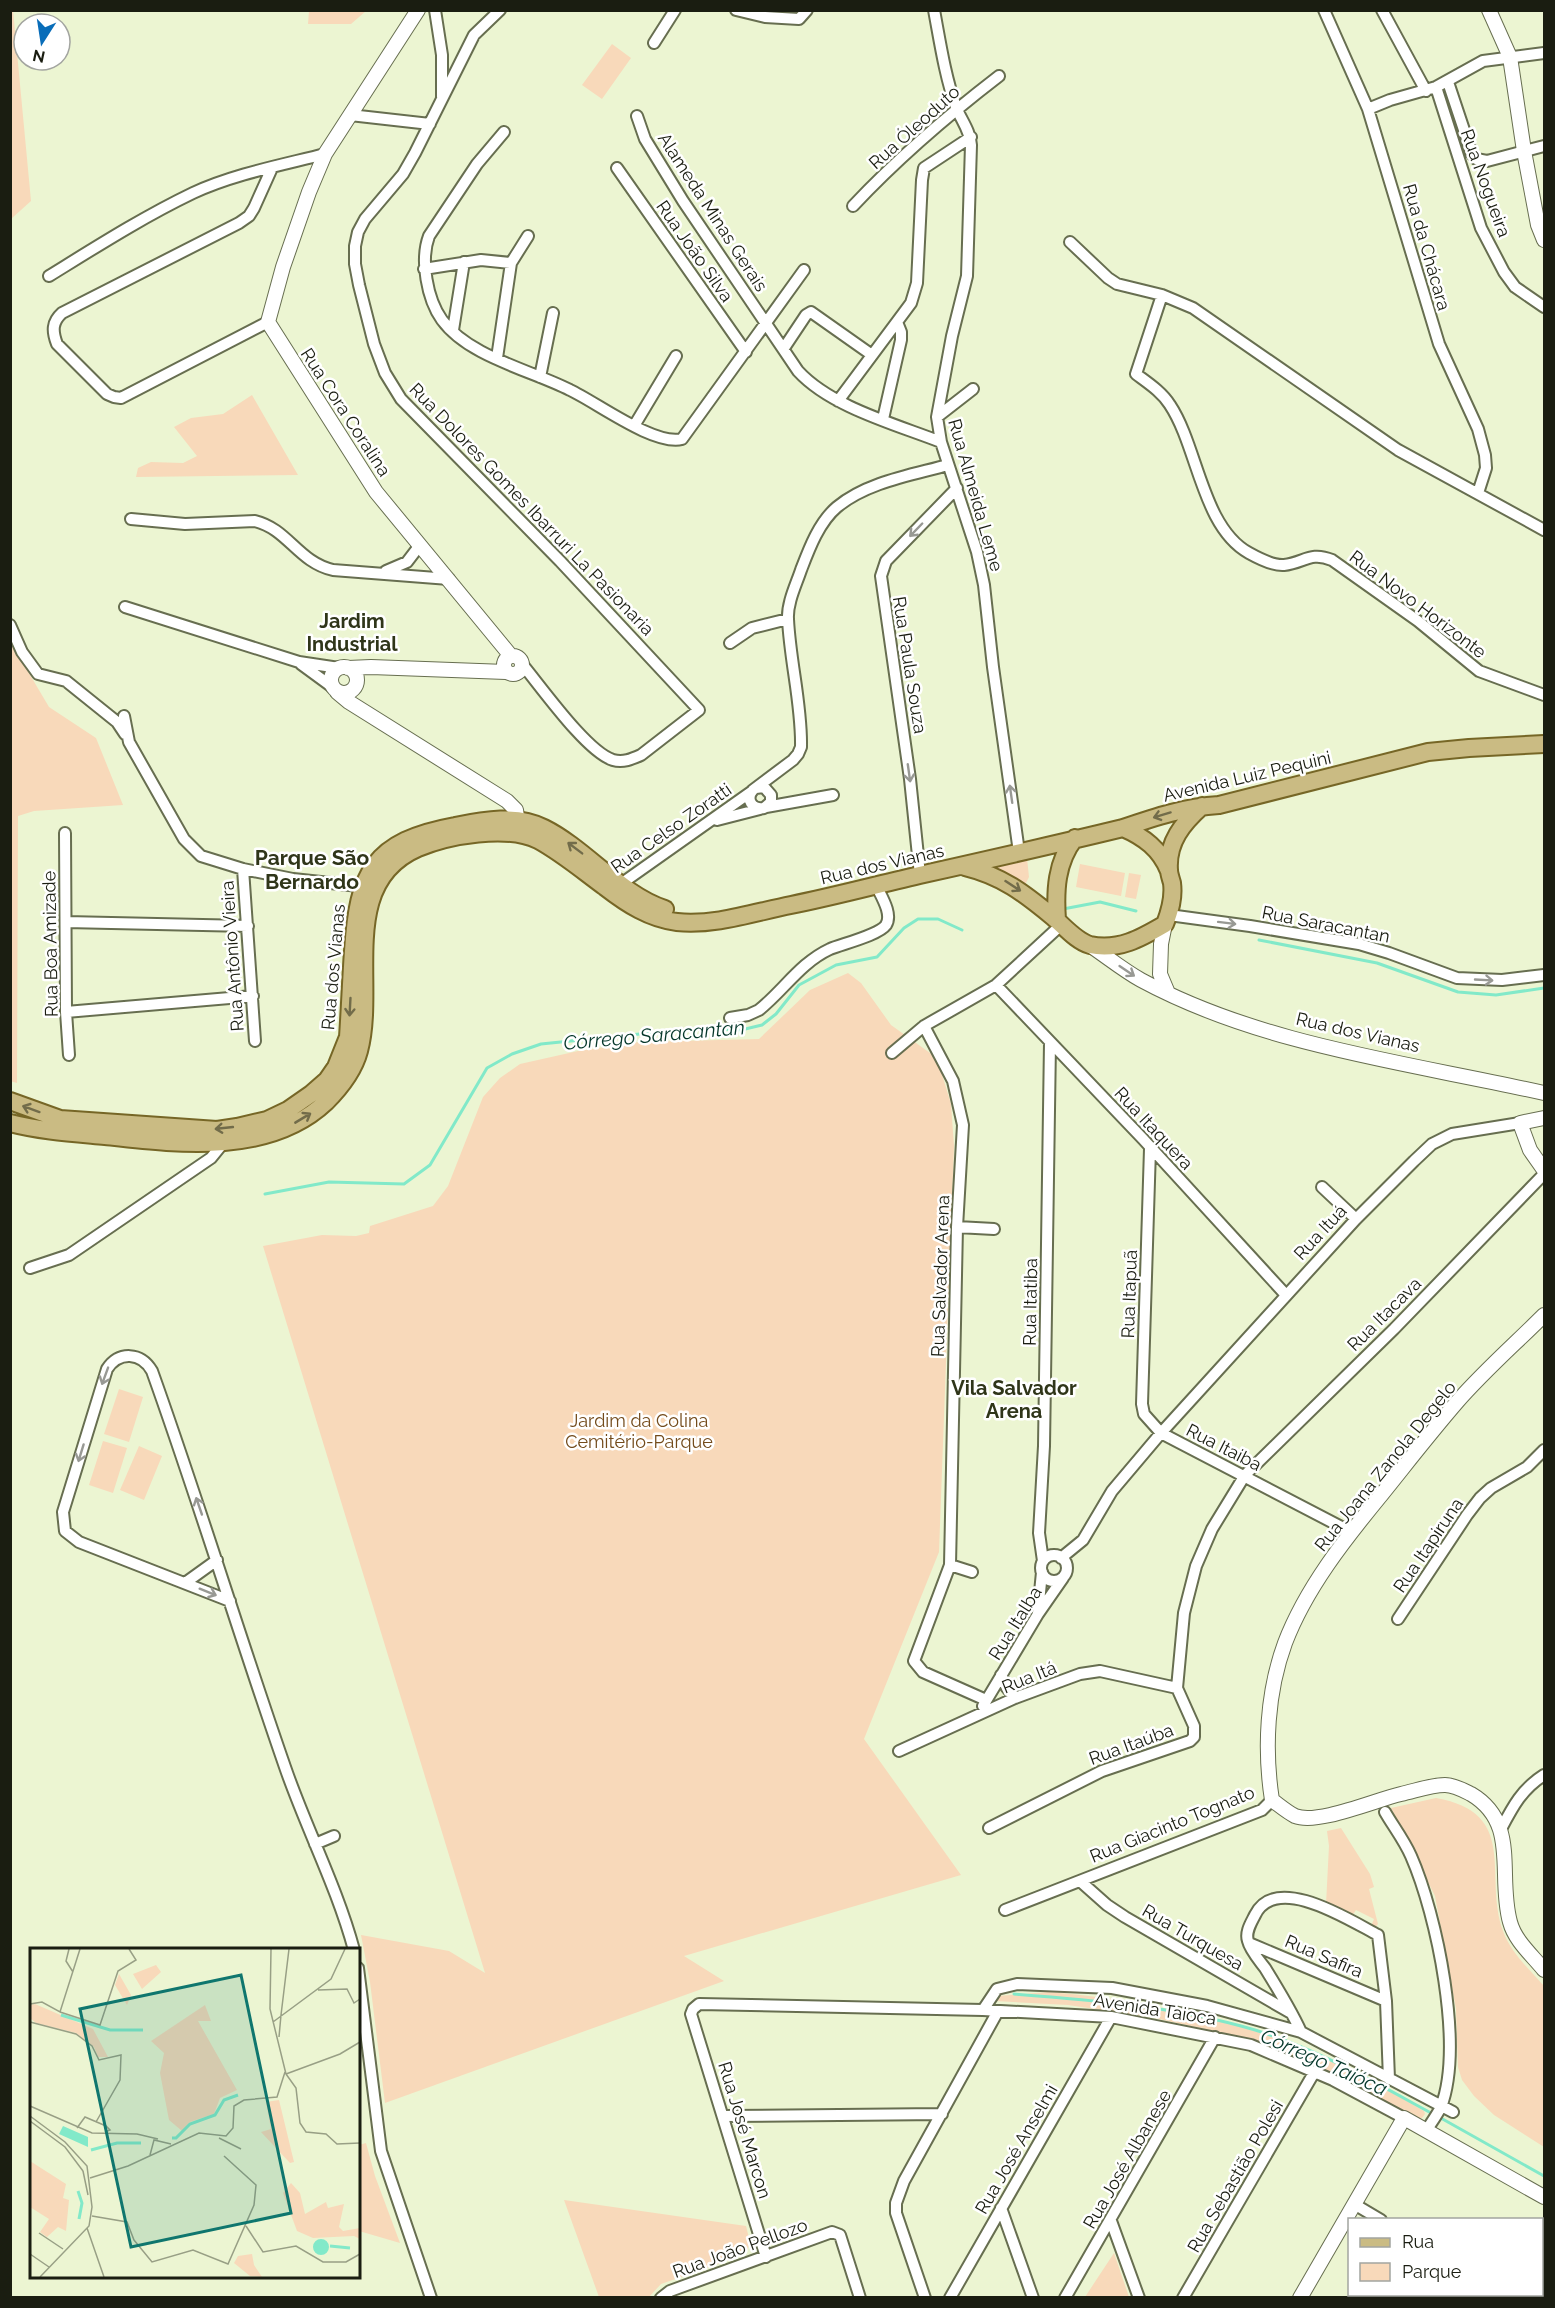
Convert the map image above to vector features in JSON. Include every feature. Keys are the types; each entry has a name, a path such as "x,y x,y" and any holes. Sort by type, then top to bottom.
{"main road":[{"name":"Avenida Luiz Pequini","path":"961,866 1123,828 1170,812 1229,802 1428,752 1545,744"},
{"path":"1169,871 1172,849 1181,827 1202,806"},
{"name":"Rua dos Vianas","path":"10,1101 60,1119 217,1130 267,1120 288,1110 327,1080 344,1053 348,1037 355,915 368,887 373,866 386,853 409,838 436,829 480,821 519,827 542,827 550,831 616,887 658,906 713,920 832,897 961,866 989,874 1010,884 1088,944"},
{"path":"1088,944 1117,946 1128,944 1141,939 1167,920 1172,885 1163,858 1144,838 1123,828"},
{"path":"1059,923 1055,895 1057,879 1065,855 1075,838"},
{"name":"Rua dos Vianas","path":"10,1124 131,1140 224,1142 244,1141 275,1133 304,1119 337,1092 351,1070 358,1052 362,1031 368,887"}],"street":[{"path":"272,168 249,216 239,223 62,313 57,318 53,326 53,335 57,344 107,394 121,398 268,322 291,245 325,154 418,10"},
{"path":"435,10 442,55 441,101"},
{"name":"Rua Dolores Gomes Ibarruri La Pasionaria","path":"500,10 474,35 403,174 365,219 358,232 355,264 358,285 374,344 385,373 401,399 560,561 699,710 641,755 631,759 621,761 611,759 590,746"},
{"path":"654,43 675,10"},
{"path":"736,10 765,17 799,19 807,10"},
{"path":"838,401 911,303 917,283 922,173 928,164 969,133 958,112 934,10"},
{"name":"Rua da Chácara","path":"1324,10 1368,108 1439,344 1478,429 1486,468 1478,493"},
{"name":"Rua Nogueira","path":"1382,10 1431,89 1481,228 1515,287 1545,307"},
{"path":"1489,10 1510,57 1538,225 1545,240"},
{"path":"1368,108 1431,89 1484,61 1545,53"},
{"name":"Rua Óleoduto","path":"853,206 897,161 999,76"},
{"path":"1448,82 1476,159 1487,161 1545,146"},
{"path":"350,116 430,124"},
{"name":"Alameda Minas Gerais","path":"637,116 645,139 683,201 798,371 808,382 838,401 940,442"},
{"path":"504,132 477,164 429,236 425,247 424,269 435,308 443,321 472,345 573,391 634,426 670,440 682,439 746,352 769,326 804,270"},
{"name":"Rua Almeida Leme","path":"969,133 970,249 967,276 950,346 937,417 940,442 977,552 984,585 1019,852"},
{"path":"49,276 127,228 194,193 240,176 325,154"},
{"name":"Rua João Silva","path":"617,168 746,352"},
{"path":"497,358 511,262 528,236"},
{"path":"1070,242 1117,284 1162,295 1193,309 1398,450 1545,530"},
{"path":"424,269 481,260 511,262"},
{"path":"453,330 464,262"},
{"name":"Rua Novo Horizonte","path":"1162,295 1136,374 1171,405 1203,486 1223,528 1235,542 1262,559 1283,565 1316,555 1332,560 1418,621 1479,671 1545,695"},
{"path":"782,346 806,315 811,312 872,355"},
{"path":"540,377 553,313"},
{"name":"Rua Cora Coralina","path":"268,322 376,492 590,746"},
{"path":"883,419 901,340 897,322"},
{"path":"634,426 676,356"},
{"path":"937,417 973,389"},
{"name":"Rua Celso Zoratti","path":"616,887 711,822 798,754 801,747 788,619 790,602 808,553 824,521 835,508 848,499 880,484 948,465"},
{"name":"Rua Paula Souza","path":"920,875 910,779 881,576 886,561 957,488"},
{"path":"131,519 185,524 255,521 266,523 311,562 320,567 449,579"},
{"path":"383,572 407,562 420,545"},
{"path":"125,607 299,662 343,668 506,672 503,667 504,661 517,660"},
{"path":"730,643 752,628 788,619"},
{"path":"10,625 22,652 38,674 66,681 117,722 191,848 212,861 243,869 293,879 368,887"},
{"path":"299,662 371,715 507,801 516,810 519,827"},
{"path":"343,668 356,675 355,686 371,715"},
{"path":"334,689 332,673 343,668"},
{"path":"334,689 345,693 372,674 391,669"},
{"path":"124,716 129,739"},
{"path":"767,789 771,795 771,802 764,808 752,805 749,799 754,790 767,789"},
{"path":"711,822 764,808 833,795"},
{"name":"Rua Boa Amizade","path":"65,833 66,1012 69,1055"},
{"name":"Rua Antônio Vieira","path":"243,869 255,1041"},
{"path":"730,1018 748,1015 759,1010 813,958 882,929 888,919 888,912 876,885"},
{"path":"1167,920 1161,944 1160,974 1168,993"},
{"name":"Rua Saracantan","path":"1167,920 1250,926 1359,945 1389,953 1457,978 1492,981 1545,975"},
{"path":"66,922 248,926"},
{"path":"892,1053 924,1026 996,985 1059,923"},
{"name":"Rua dos Vianas","path":"1088,944 1131,973 1168,993 1276,1034 1545,1093"},
{"name":"Rua Itaquera","path":"996,985 1286,1295"},
{"path":"66,1012 252,996"},
{"name":"Rua Salvador Arena","path":"924,1026 953,1081 963,1125 957,1227 950,1565 914,1661 923,1672 986,1700"},
{"name":"Rua Itatiba","path":"1038,1614 1042,1567 1040,1533 1044,1446 1050,1043"},
{"name":"Rua Ituá","path":"1161,1433 1356,1219 1432,1144 1452,1134 1545,1118"},
{"path":"1520,1123 1530,1150 1545,1172"},
{"path":"30,1268 69,1255 211,1158 224,1142"},
{"name":"Rua Itapuã","path":"1150,1149 1142,1404 1144,1414 1161,1433"},
{"name":"Rua Itacava","path":"1245,1475 1394,1329 1545,1172"},
{"path":"1322,1187 1356,1219"},
{"path":"957,1227 994,1229"},
{"name":"Rua Joana Zanola Degelo","path":"1272,1800 1267,1768 1272,1690 1284,1645 1295,1619 1351,1532 1458,1401 1545,1315"},
{"path":"230,1602 79,1542 65,1531 63,1512 107,1369 116,1359 133,1356 140,1358 147,1362 152,1371 217,1560 286,1770 339,1902 353,1948"},
{"name":"Rua Itaiba","path":"1061,1558 1083,1540 1112,1491 1161,1433 1351,1532"},
{"name":"Rua Itapiruna","path":"1398,1619 1480,1498 1491,1488 1527,1467 1545,1450"},
{"name":"Rua Itaúba","path":"989,1828 1102,1771 1190,1741 1196,1733 1177,1688 1184,1613 1196,1566 1212,1529 1245,1475"},
{"name":"Rua Italba","path":"978,1717 1038,1614 1065,1574 1083,1540"},
{"path":"1051,1556 1061,1558 1065,1561 1065,1574 1050,1581 1042,1567 1051,1556"},
{"path":"185,1583 198,1576 217,1560"},
{"path":"950,1565 972,1572"},
{"name":"Rua Itá","path":"899,1751 978,1717 1015,1698 1080,1674 1100,1671 1177,1688"},
{"path":"1001,1675 1015,1698"},
{"path":"1501,1829 1521,1792 1545,1775"},
{"name":"Rua Giacinto Tognato","path":"1005,1910 1262,1810 1272,1800 1295,1816 1311,1818 1322,1817 1377,1799 1444,1785 1452,1786 1483,1802 1496,1816 1501,1829 1506,1905 1510,1924 1518,1941 1545,1970"},
{"path":"1385,1812 1409,1852 1433,1923 1448,2010 1446,2085 1434,2118"},
{"path":"315,1844 333,1836"},
{"name":"Rua Turquesa","path":"1080,1881 1107,1905 1125,1917 1294,2014"},
{"path":"1301,2032 1294,2014 1248,1942 1249,1927 1257,1911 1264,1904 1281,1898 1293,1898 1322,1906 1378,1935 1386,2001 1389,2079"},
{"name":"Rua Safira","path":"1248,1942 1386,2001"},
{"path":"360,1984 381,2151 430,2297"},
{"path":"983,2010 998,1989 1017,1984 1112,1988 1207,2006 1301,2032 1389,2079 1434,2118"},
{"name":"Avenida Taioca","path":"692,2014 693,2008 705,2003 983,2010 1111,2017 1215,2037 1251,2045 1315,2071 1404,2118 1434,2118 1545,2197"},
{"path":"925,2298 900,2225 896,2203 904,2181 998,2011"},
{"name":"Rua José Marcon","path":"692,2014 766,2257"},
{"name":"Rua José Anselmi","path":"950,2298 1111,2017"},
{"name":"Rua José Albanese","path":"1065,2298 1111,2222 1215,2037"},
{"name":"Rua Sebastião Polesi","path":"1183,2298 1315,2071"},
{"path":"1434,2118 1453,2112"},
{"path":"723,2116 942,2114"},
{"path":"1306,2296 1354,2204 1404,2118"},
{"path":"1354,2204 1378,2218"},
{"path":"1001,2208 1033,2298"},
{"path":"1111,2222 1139,2298"},
{"name":"Rua João Pellozo","path":"661,2298 670,2291 832,2232 840,2235 860,2298"}],"green space":[{"path":"13,10 12,72 19,72 31,201 11,219 10,11"},
{"path":"309,10 366,11 351,24 308,24"},
{"path":"612,44 631,58 602,99 582,85"},
{"path":"252,395 298,475 136,477 138,468 151,462 183,463 197,456 174,427 191,418 223,414"},
{"path":"10,641 49,707 96,738 123,805 34,811 18,816 17,1083 10,1081"},
{"path":"1027,858 1029,877 1025,885 985,867"},
{"path":"1080,864 1125,873 1121,896 1076,887"},
{"path":"1129,873 1141,875 1136,899 1125,897"},
{"name":"Jardim da Colina Cemitério-Parque","path":"848,973 861,983 891,1025 937,1058 951,1104 954,1146 939,1552 864,1739 961,1875 684,1956 724,1981 385,2103 370,1982 361,1935 449,1951 485,1973 263,1246 322,1235 356,1236 369,1233 370,1226 433,1206 448,1186 483,1097 500,1078 520,1064 578,1051 639,1042 759,1039 810,990"},
{"path":"119,1389 143,1397 129,1442 104,1434"},
{"path":"103,1441 127,1448 113,1493 89,1485"},
{"path":"139,1446 162,1456 144,1500 120,1490"},
{"path":"1436,1798 1462,1806 1479,1817 1489,1832 1494,1849 1498,1910 1503,1931 1516,1954 1544,1986 1544,2147 1494,2115 1474,2096 1462,2080 1458,2067 1456,2009 1435,1896 1391,1808"},
{"path":"1341,1828 1370,1874 1374,1887 1369,1889 1378,1924 1375,1927 1371,1926 1374,1919 1356,1910 1352,1916 1326,1904 1329,1846 1327,1831"},
{"path":"1049,1992 1106,1998 1162,2008 1273,2037 1350,2070 1424,2111 1425,2114 1422,2118 1417,2118 1336,2074 1249,2039 1150,2017 1068,2005 995,2001 997,1996"},
{"path":"366,2143 375,2176 400,2243 360,2231 360,2145"},
{"path":"564,2200 746,2226 749,2246 741,2256 661,2284 649,2297 599,2297"},
{"path":"1114,2253 1129,2297 1085,2297"}],"waterway":[{"name":"Córrego Saracantan","path":"1063,909 1100,902 1136,911"},
{"name":"Córrego Saracantan","path":"265,1194 329,1182 404,1184 430,1165 487,1068 512,1054 541,1044 699,1028 741,1030 762,1025 776,1014 799,985 836,965 877,957 904,928 918,919 938,919 962,930"},
{"name":"Córrego Saracantan","path":"1259,940 1377,963 1458,992 1496,995 1544,988"},
{"name":"Córrego Taióca","path":"1014,1994 1100,2001 1157,2009 1241,2026 1316,2053 1433,2114"},
{"name":"Córrego Taióca","path":"1439,2117 1544,2176"}],"district":[{"name":"Jardim Industrial","path":"352,632"},
{"name":"Parque São Bernardo","path":"312,869"},
{"name":"Vila Salvador Arena","path":"1014,1400"}]}
